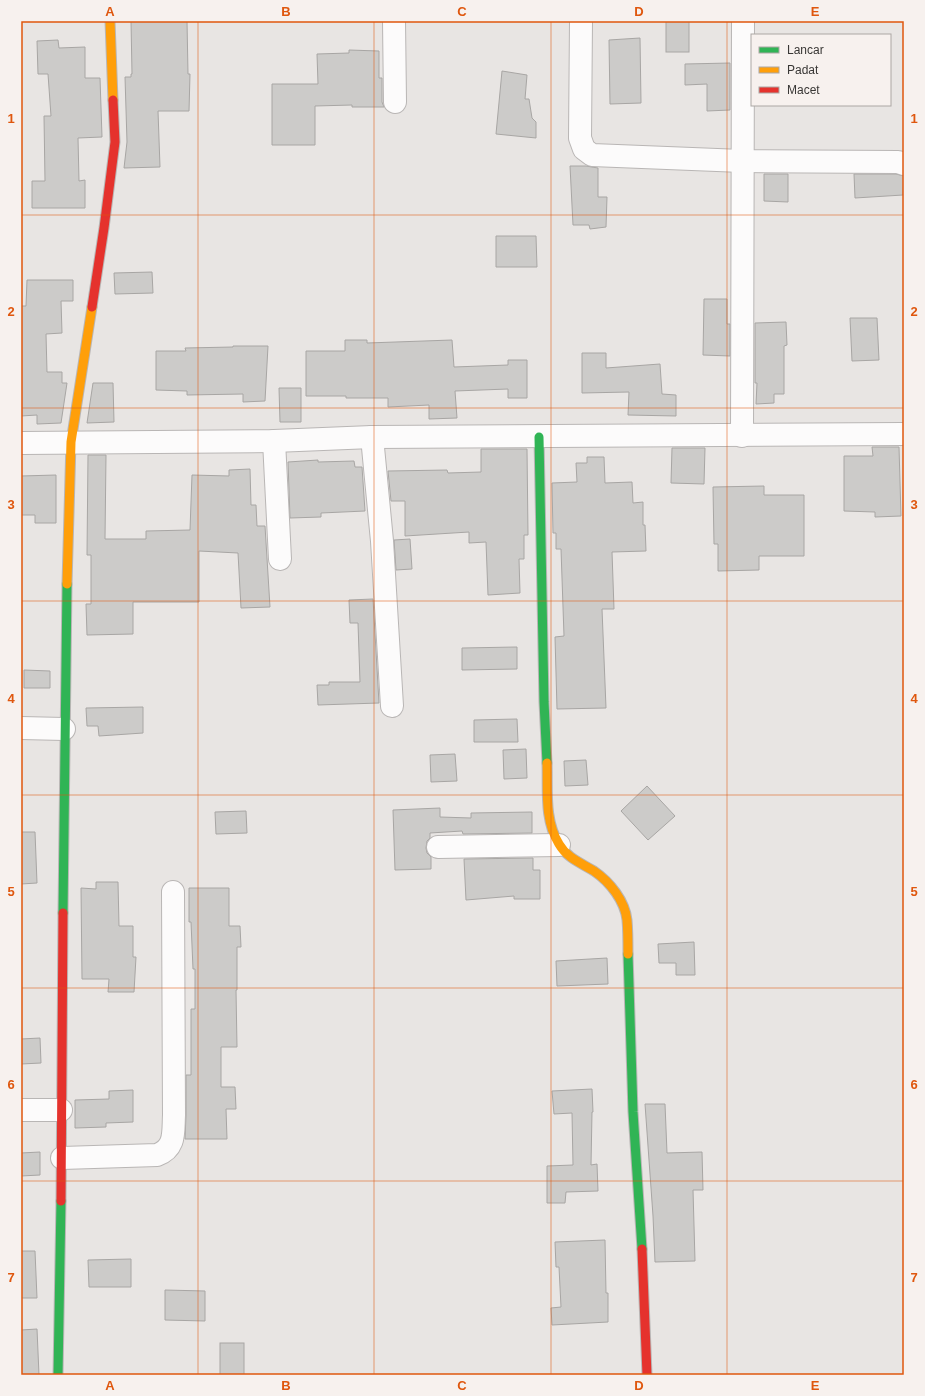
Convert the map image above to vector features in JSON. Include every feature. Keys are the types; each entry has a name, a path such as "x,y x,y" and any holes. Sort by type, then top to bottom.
{"street":[{"path":"58,1375 62,1158 61,1110 64,729 71,442 104,228 115,142 110,21"},
{"path":"394,21 395,102"},
{"path":"581,21 580,138 584,149 592,155 742,161 898,162 904,164"},
{"path":"742,436 742,161 744,21"},
{"path":"21,443 274,441 372,437 904,434"},
{"path":"372,437 382,541 392,706"},
{"path":"539,437 544,702 549,811 552,832 560,845 568,856 597,873 607,882 615,892 625,910 627,920 633,1112 641,1217 647,1375"},
{"path":"274,441 280,559"},
{"path":"21,728 64,729"},
{"path":"438,847 560,845"},
{"path":"62,1158 157,1154 162,1153 172,1143 174,1116 173,892"},
{"path":"21,1110 61,1110"}],"building":[{"path":"131,21 187,21 188,74 190,74 189,111 158,111 160,167 124,168 127,142 125,77 131,77 132,74"},
{"path":"666,21 689,21 689,52 666,52"},
{"path":"640,38 641,103 610,104 609,40"},
{"path":"58,40 59,48 85,47 85,78 100,78 102,137 78,138 79,181 85,180 85,208 32,208 32,181 45,181 44,116 51,116 48,74 38,74 37,41"},
{"path":"349,50 379,51 379,78 382,78 382,102 384,107 352,107 352,105 315,106 315,145 272,145 272,84 318,84 317,54 349,53"},
{"path":"730,63 730,110 707,111 707,84 685,85 685,64"},
{"path":"502,71 527,75 525,99 529,99 532,118 536,122 536,138 496,134"},
{"path":"570,166 598,168 598,197 607,197 606,227 590,229 589,225 573,225"},
{"path":"764,174 788,174 788,202 764,201"},
{"path":"854,174 896,174 904,176 903,195 855,198"},
{"path":"496,236 536,236 537,267 496,267"},
{"path":"152,272 153,293 115,294 114,273"},
{"path":"27,280 73,280 73,301 61,301 62,333 46,334 47,372 62,372 62,383 67,383 61,423 37,424 37,415 21,416 21,306 26,306"},
{"path":"704,299 727,299 727,324 730,324 730,356 703,355"},
{"path":"850,318 877,318 879,360 852,361"},
{"path":"786,322 787,345 784,346 784,394 774,394 774,403 756,404 757,383 755,383 755,323"},
{"path":"345,340 367,340 367,343 452,340 454,367 508,365 508,360 527,360 527,398 508,398 508,389 455,391 457,418 429,419 429,405 388,407 388,398 306,396 306,351 345,351"},
{"path":"268,346 265,401 243,402 243,394 187,395 187,391 156,390 156,351 186,351 185,348"},
{"path":"582,353 606,353 606,368 660,364 662,394 676,395 676,416 628,415 629,392 582,393"},
{"path":"93,383 113,383 114,422 87,423"},
{"path":"279,388 301,388 301,422 280,422"},
{"path":"872,447 899,447 901,516 875,517 875,512 844,511 844,456 873,456"},
{"path":"672,448 705,448 704,484 671,483"},
{"path":"481,449 527,449 528,535 524,535 524,559 519,559 520,593 488,595 486,542 469,543 469,532 405,536 405,501 391,501 388,471 447,470 448,473 481,472"},
{"path":"88,455 106,455 105,539 146,539 146,531 190,530 192,475 229,476 229,470 250,469 251,505 256,505 257,526 265,526 270,607 241,608 238,553 199,551 199,602 133,602 133,634 87,635 86,604 91,604 91,555 87,555"},
{"path":"587,457 604,457 605,483 632,482 633,503 643,502 643,525 645,525 646,551 612,552 614,609 602,609 606,708 557,709 555,637 564,636 561,549 556,549 556,533 553,533 552,483 577,482 576,463 587,463"},
{"path":"318,460 318,462 354,461 355,467 362,467 365,511 321,513 321,517 290,518 288,462"},
{"path":"56,475 56,523 35,523 35,515 21,515 21,476"},
{"path":"764,486 764,495 804,495 804,556 759,556 759,570 718,571 718,544 714,544 713,487"},
{"path":"410,539 412,569 396,570 394,540"},
{"path":"373,599 379,703 318,705 317,685 329,685 329,682 360,682 358,623 350,623 349,600"},
{"path":"517,647 517,669 462,670 462,648"},
{"path":"24,670 50,671 50,688 24,688"},
{"path":"143,707 143,733 99,736 98,726 87,726 86,708"},
{"path":"517,719 518,742 474,742 474,720"},
{"path":"526,749 527,778 504,779 503,750"},
{"path":"455,754 457,781 431,782 430,755"},
{"path":"586,760 588,785 565,786 564,761"},
{"path":"647,786 675,816 648,840 621,811"},
{"path":"440,808 440,817 471,818 471,813 532,812 532,833 463,834 462,831 430,833 430,838 427,841 426,848 427,853 431,857 431,869 395,870 393,810"},
{"path":"246,811 247,833 216,834 215,812"},
{"path":"21,832 35,832 37,883 21,884"},
{"path":"533,858 533,870 540,870 540,899 514,899 514,896 466,900 464,859"},
{"path":"96,882 118,882 119,926 133,926 133,957 136,957 134,992 108,992 109,979 82,979 81,888 96,889"},
{"path":"189,888 229,888 229,926 240,926 241,947 237,947 237,1047 221,1047 221,1087 235,1087 236,1109 226,1109 227,1139 185,1139 186,1075 191,1075 191,1009 195,1009 195,969 193,969 191,922 189,922"},
{"path":"694,942 695,975 676,975 676,963 659,963 658,944"},
{"path":"607,958 608,984 557,986 556,961"},
{"path":"40,1038 41,1063 21,1064 21,1039"},
{"path":"592,1089 593,1112 591,1165 597,1164 598,1191 566,1192 565,1203 547,1203 547,1166 573,1165 572,1113 554,1114 552,1091"},
{"path":"133,1090 133,1122 106,1123 106,1127 75,1128 75,1100 109,1099 109,1091"},
{"path":"645,1104 665,1104 667,1153 702,1152 703,1190 693,1190 695,1261 655,1262"},
{"path":"40,1152 40,1175 21,1176 21,1153"},
{"path":"605,1240 608,1322 552,1325 551,1308 561,1307 559,1267 556,1267 555,1242"},
{"path":"21,1251 35,1251 37,1298 21,1298"},
{"path":"131,1259 131,1287 89,1287 88,1260"},
{"path":"165,1290 205,1291 205,1321 165,1320"},
{"path":"37,1329 39,1375 21,1375 21,1330"},
{"path":"220,1343 244,1343 244,1375 220,1375"}],"traffic: fast":[{"path":"539,437 544,702 547,763"},
{"path":"63,913 67,584"},
{"path":"628,954 633,1112 642,1249"},
{"path":"58,1375 61,1201"}],"traffic: slow":[{"path":"110,21 113,100"},
{"path":"67,584 71,442 92,307"},
{"path":"547,763 548,805 554,835 566,853 600,875 616,892 626,913 628,954"}],"traffic: jam":[{"path":"92,307 115,142 113,100"},
{"path":"61,1201 63,913"},
{"path":"642,1249 647,1375"}]}
